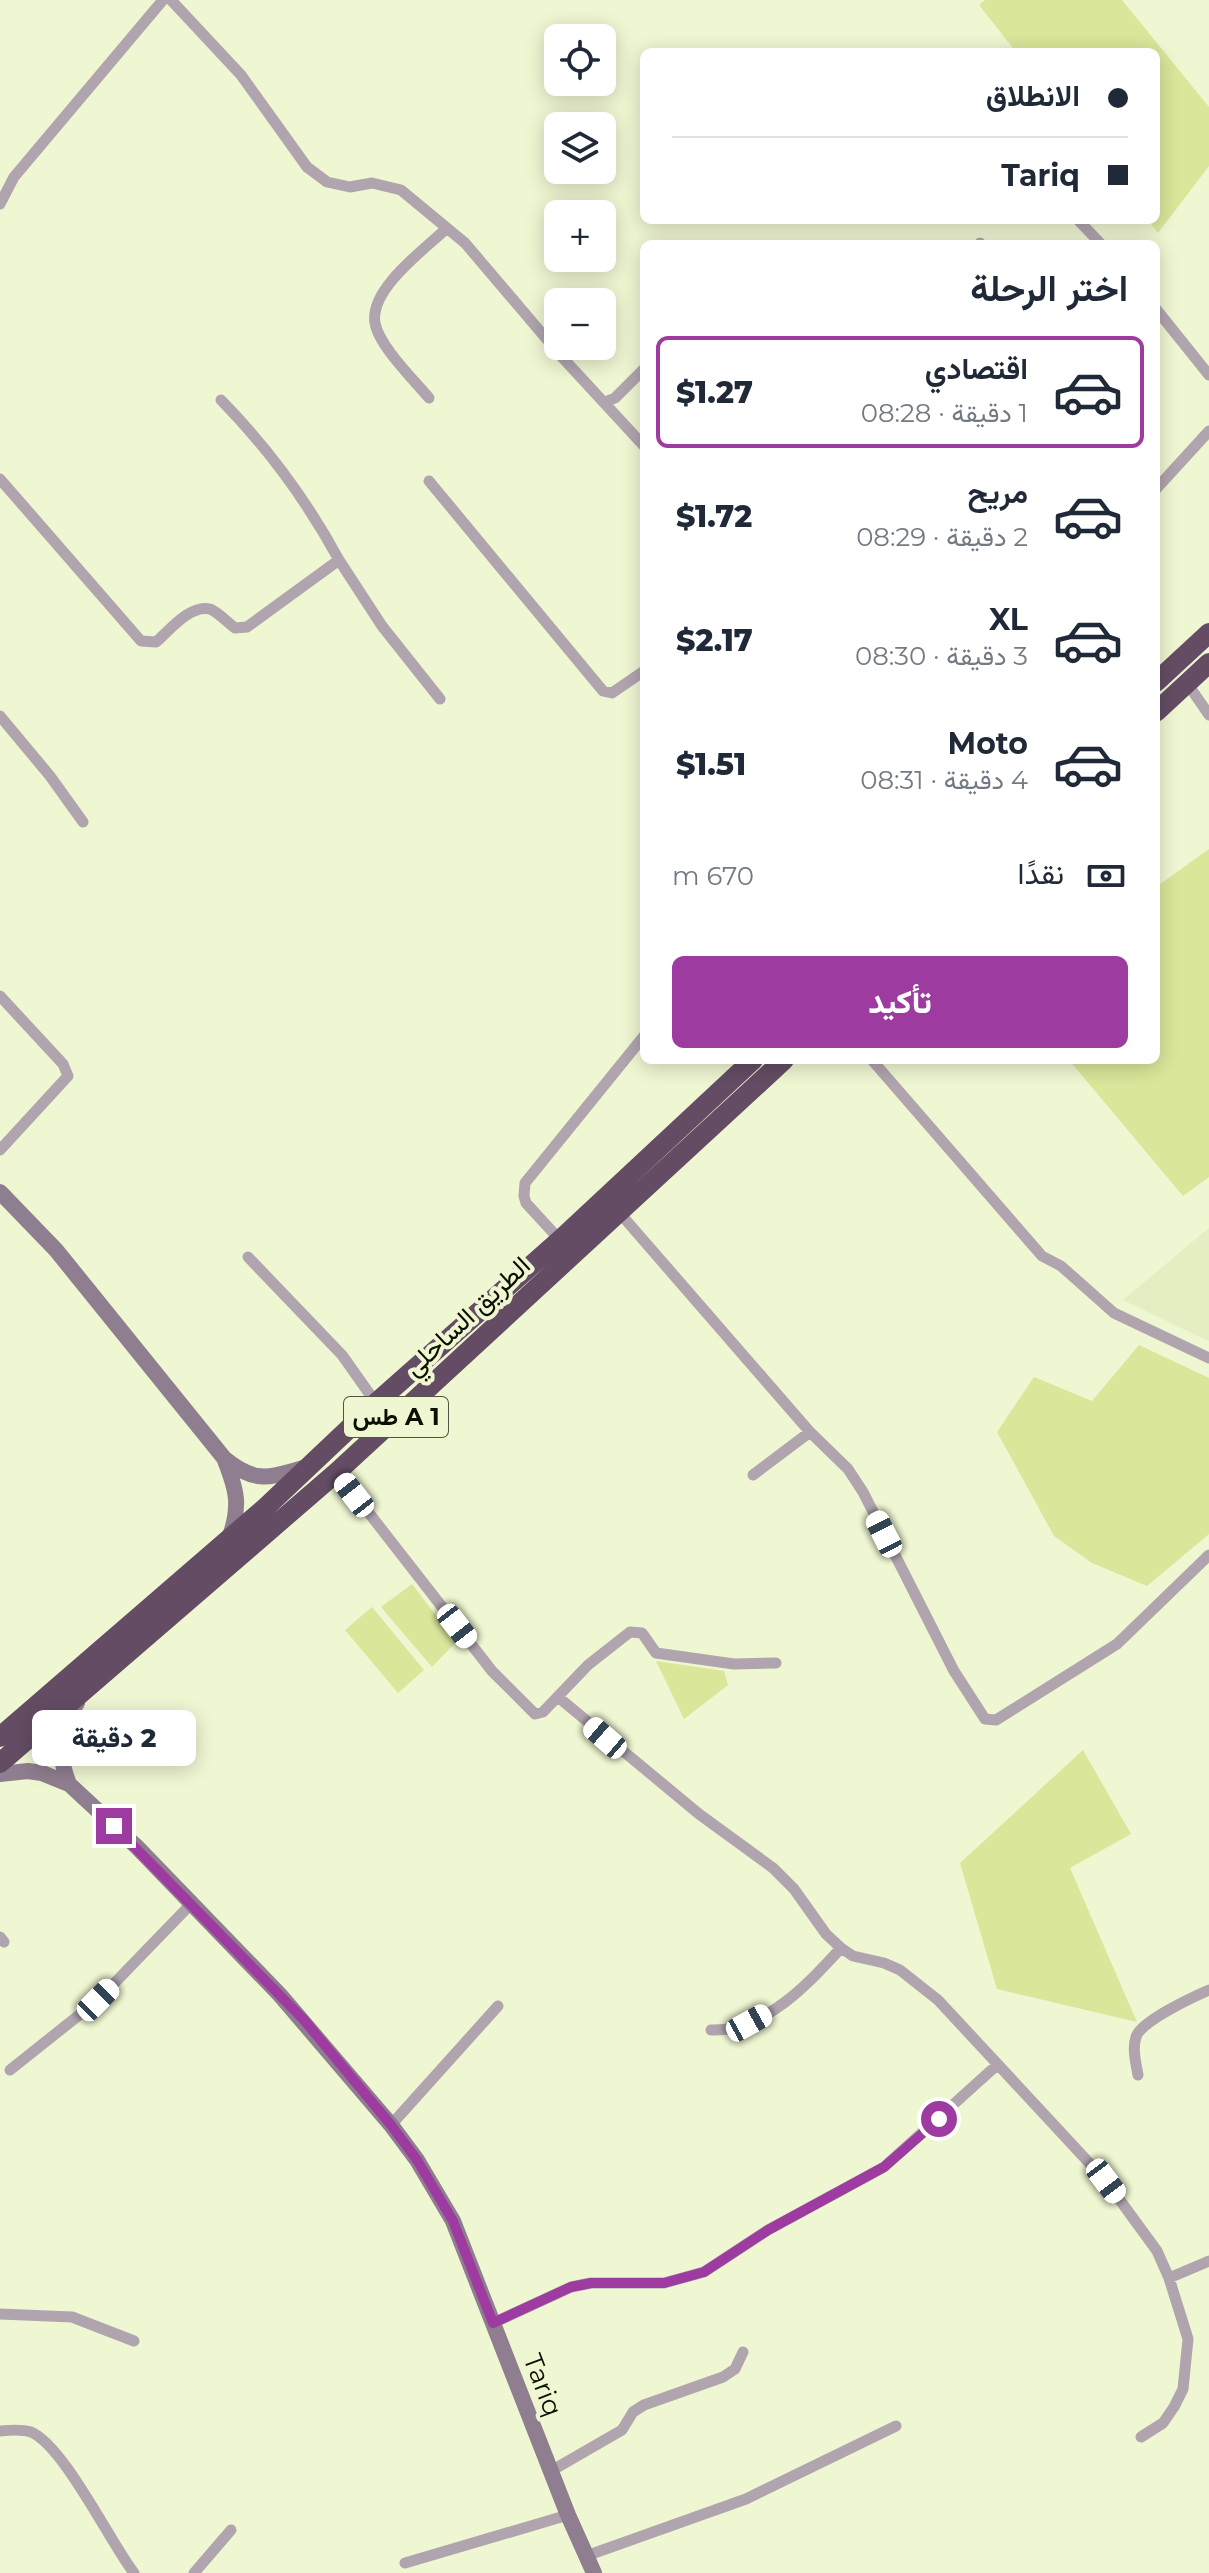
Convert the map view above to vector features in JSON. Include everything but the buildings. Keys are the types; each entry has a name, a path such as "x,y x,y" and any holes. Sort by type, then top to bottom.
{"highway":[{"path":"1160,678 1209,633"},
{"path":"1160,708 1209,663"},
{"name":"الطريق الساحلي","path":"0,1737 229,1539 560,1240 749,1064"},
{"name":"الطريق الساحلي","path":"0,1763 337,1472 780,1064"}],"main road":[{"path":"0,1192 56,1250 224,1458 243,1472 261,1479 307,1467"},
{"path":"224,1458 236,1497 236,1515 229,1539"},
{"path":"69,1784 60,1744 67,1717 83,1693"},
{"path":"0,1774 13,1771 42,1773 69,1784"},
{"name":"Tariq","path":"69,1784 137,1847 304,2020 417,2160 453,2221 568,2515 594,2573"}],"street":[{"path":"0,204 14,177 163,0"},
{"path":"171,0 241,75 307,167 327,182 350,187 372,183 401,190 481,260 561,356 640,441"},
{"path":"1082,224 1097,240"},
{"path":"429,398 384,343 374,323 377,302 386,285 447,228"},
{"path":"1160,314 1209,375"},
{"path":"605,402 615,398 640,373"},
{"path":"221,400 303,498 382,626 440,699"},
{"path":"1160,484 1209,431"},
{"path":"0,479 141,641 148,643 156,642 190,613 200,609 212,609 235,628 247,627 339,560"},
{"path":"429,481 603,691 612,693 640,674"},
{"path":"1187,683 1209,715"},
{"path":"0,716 83,822"},
{"path":"0,996 63,1064 68,1076 64,1084 0,1150"},
{"path":"560,1240 526,1203 525,1183 640,1041"},
{"path":"875,1064 1042,1256 1061,1266 1114,1313 1209,1358"},
{"path":"618,1211 810,1432 848,1469 863,1492 954,1671 985,1719 996,1720 1117,1644 1209,1555"},
{"path":"248,1257 342,1355 376,1403"},
{"path":"753,1475 810,1432"},
{"path":"337,1472 492,1671 530,1711 539,1715 610,1645 637,1630 656,1653 734,1664 776,1663"},
{"path":"558,1697 699,1814 773,1868 794,1889 826,1934 841,1948 853,1956 900,1970 938,2000 1106,2181 1144,2230 1169,2278 1188,2339 1183,2389 1163,2423 1141,2437"},
{"path":"10,2070 98,2000 191,1904"},
{"path":"711,2030 735,2028 770,2011 806,1985 841,1948"},
{"path":"1138,2075 1134,2052 1136,2035 1147,2023 1209,1990"},
{"path":"391,2125 498,2006"},
{"path":"493,2323 571,2287 591,2283 664,2283 704,2272 747,2242 884,2167 997,2065"},
{"path":"1169,2278 1209,2261"},
{"path":"0,2314 72,2317 134,2341"},
{"path":"551,2471 622,2430 633,2412 644,2405 723,2377 735,2369 743,2352"},
{"path":"586,2556 746,2499 896,2426"},
{"path":"0,2431 27,2431 40,2438 69,2471 134,2573"},
{"path":"405,2563 568,2515"},
{"path":"194,2573 231,2530"}],"shaded area":[{"path":"1209,1228 1209,1340 1208,1341 1123,1300"}],"green space":[{"path":"985,0 1122,0 1209,107 1209,166 1158,233 1151,224 1160,224 1160,48 1013,48 979,5"},
{"path":"1209,849 1209,1177 1183,1196 1072,1064 1160,1064 1160,884"},
{"path":"1139,1345 1209,1378 1209,1534 1147,1586 1092,1563 1054,1536 997,1432 1034,1377 1092,1401"},
{"path":"412,1584 456,1642 432,1667 381,1607"},
{"path":"372,1607 424,1670 398,1693 345,1630"},
{"path":"656,1661 724,1671 728,1685 684,1719"},
{"path":"1083,1750 1131,1834 1070,1868 1137,2022 997,1989 960,1863"}],"route":[{"path":"114,1826 304,2020 391,2125 417,2160 453,2221 493,2323 571,2287 591,2283 664,2283 704,2272 736,2248 884,2167 939,2119"}]}
